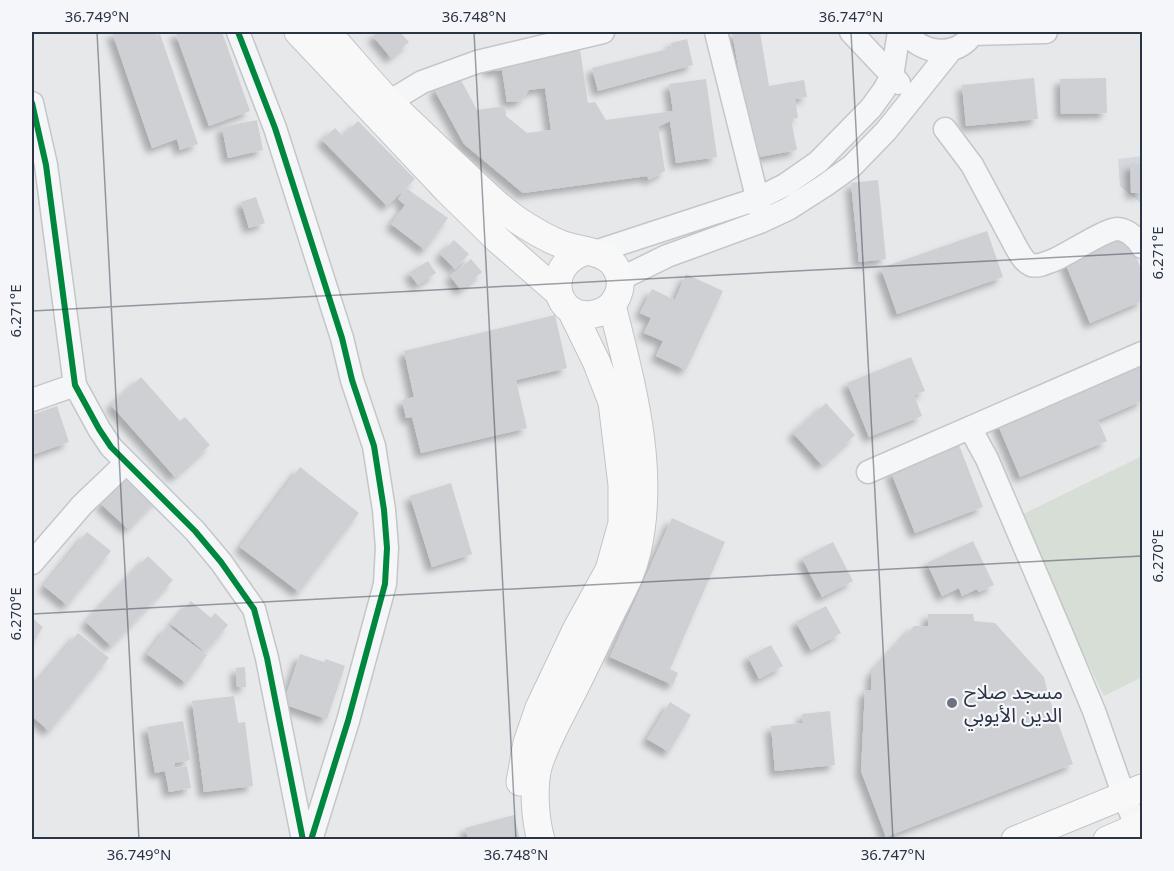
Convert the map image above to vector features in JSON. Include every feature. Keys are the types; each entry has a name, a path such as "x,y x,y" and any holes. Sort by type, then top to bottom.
{"main road":[{"path":"298,32 447,190 565,302 582,314 592,315 603,312 612,305 617,298 620,279 618,270 612,262 605,256 545,237 508,215 389,102 327,32"},
{"path":"526,840 520,810 519,784 527,743 539,708 576,630 609,570 622,523 622,485 612,402 596,361 557,282 566,262 574,256 590,252"},
{"path":"541,840 536,800 538,768 550,738 627,583 637,554 641,530 644,501 643,455 636,402 612,305"},
{"path":"1015,840 1133,792"},
{"path":"1107,840 1140,826"}],"street":[{"path":"238,32 275,128 342,338 352,380 374,447 384,510 387,548 385,584 348,721 311,840"},
{"path":"389,102 422,82 477,62 603,32"},
{"path":"716,32 762,220"},
{"path":"850,32 912,98"},
{"path":"590,252 757,199 785,185 818,162 871,108 892,76 899,32"},
{"path":"905,32 925,49 938,52 951,50 963,44 973,33 1046,32"},
{"path":"620,279 667,256 788,209 852,166 886,131 951,50"},
{"path":"32,103 46,165 75,385 99,429 126,463 195,531 221,562 254,609 267,658 303,840"},
{"path":"945,129 972,165 1016,247 1030,265 1040,266 1058,259 1108,231 1117,229 1128,232 1143,247"},
{"path":"868,472 1143,353"},
{"path":"32,400 75,385"},
{"path":"970,428 987,459 1094,711 1133,792 1140,826"},
{"path":"32,563 82,505 126,463"}],"shaded area":[{"path":"1142,156 1142,204 1120,186 1118,159"},
{"path":"1142,456 1142,677 1104,696 1017,517"}],"building":[{"path":"112,32 160,34 198,144 180,150 177,139 152,148"},
{"path":"175,32 222,32 250,111 209,126"},
{"path":"378,32 393,34 400,32 409,42 391,58 373,36"},
{"path":"732,32 760,32 769,86 804,80 807,97 795,99 798,118 791,119 797,150 754,158"},
{"path":"687,39 693,65 598,91 592,68 672,48 671,43"},
{"path":"579,43 588,103 595,102 606,120 673,111 669,84 706,79 717,157 676,163 670,121 658,127 665,171 649,180 647,176 523,193 464,144 435,91 441,83 461,80 477,110 505,106 506,116 527,133 551,130 545,88 529,90 521,101 507,102 502,70 490,71 482,57"},
{"path":"1034,78 1038,119 966,126 962,85"},
{"path":"1106,78 1107,113 1061,114 1060,79"},
{"path":"257,120 263,150 228,158 222,127"},
{"path":"358,121 415,179 387,206 322,140 335,128 343,136"},
{"path":"1130,164 1142,164 1142,193 1131,193"},
{"path":"878,180 886,259 859,262 851,183"},
{"path":"406,188 448,218 425,250 391,224 405,205 398,199"},
{"path":"256,197 265,223 249,228 241,202"},
{"path":"987,231 1003,277 897,314 881,268"},
{"path":"1127,233 1142,272 1142,301 1090,323 1064,260"},
{"path":"454,240 469,254 455,269 440,254"},
{"path":"471,259 482,272 461,290 450,276"},
{"path":"428,261 436,273 418,285 409,273"},
{"path":"686,274 723,291 686,370 656,356 663,341 644,333 651,318 640,313 652,289 675,300"},
{"path":"555,315 567,368 516,380 527,428 421,453 412,417 406,418 402,400 414,397 404,351"},
{"path":"1142,356 1142,401 1098,420 1107,441 1020,477 995,418"},
{"path":"911,357 925,391 914,395 922,416 869,437 847,383"},
{"path":"141,377 180,421 185,417 210,445 175,477 111,405"},
{"path":"826,403 855,435 822,465 793,433"},
{"path":"57,406 69,442 32,455 32,415"},
{"path":"959,445 983,507 915,533 891,472"},
{"path":"300,467 359,513 299,592 240,547"},
{"path":"136,468 162,494 128,529 101,504"},
{"path":"451,483 472,554 432,567 410,496"},
{"path":"672,518 725,542 670,669 678,673 673,685 610,657"},
{"path":"87,532 111,551 67,605 44,586"},
{"path":"973,541 994,585 962,596 959,588 942,596 927,563"},
{"path":"833,542 853,581 822,597 802,558"},
{"path":"148,556 173,580 111,646 86,622"},
{"path":"191,601 211,618 215,613 228,625 205,652 171,624"},
{"path":"826,606 841,633 811,650 796,622"},
{"path":"928,614 973,614 974,621 995,623 1044,677 1049,698 1073,764 886,837 861,771 865,690 871,690 872,672 914,626 928,626"},
{"path":"32,618 43,627 32,644"},
{"path":"168,626 207,655 186,683 147,654"},
{"path":"78,633 109,658 49,731 32,716 32,688"},
{"path":"771,645 783,666 759,679 748,657"},
{"path":"300,654 324,662 326,659 345,666 327,719 283,704"},
{"path":"245,667 246,687 237,687 236,668"},
{"path":"234,696 238,723 245,722 253,786 204,792 192,701"},
{"path":"670,702 691,715 669,752 647,739"},
{"path":"830,711 835,765 775,771 771,726 803,723 802,714"},
{"path":"183,721 190,760 175,763 175,768 187,766 191,788 169,792 165,771 155,773 147,727"},
{"path":"514,815 520,840 480,840 479,837 468,839 465,828"}],"cycle path":[{"path":"238,32 275,128 342,338 352,380 374,446 384,510 387,548 385,584 348,721 311,840"},
{"path":"32,103 46,165 75,385 111,447 195,531 221,562 254,609 267,658 303,840"}],"place":[{"name":"مسجد صلاح الدين الأيوبي","path":"952,703"}]}
